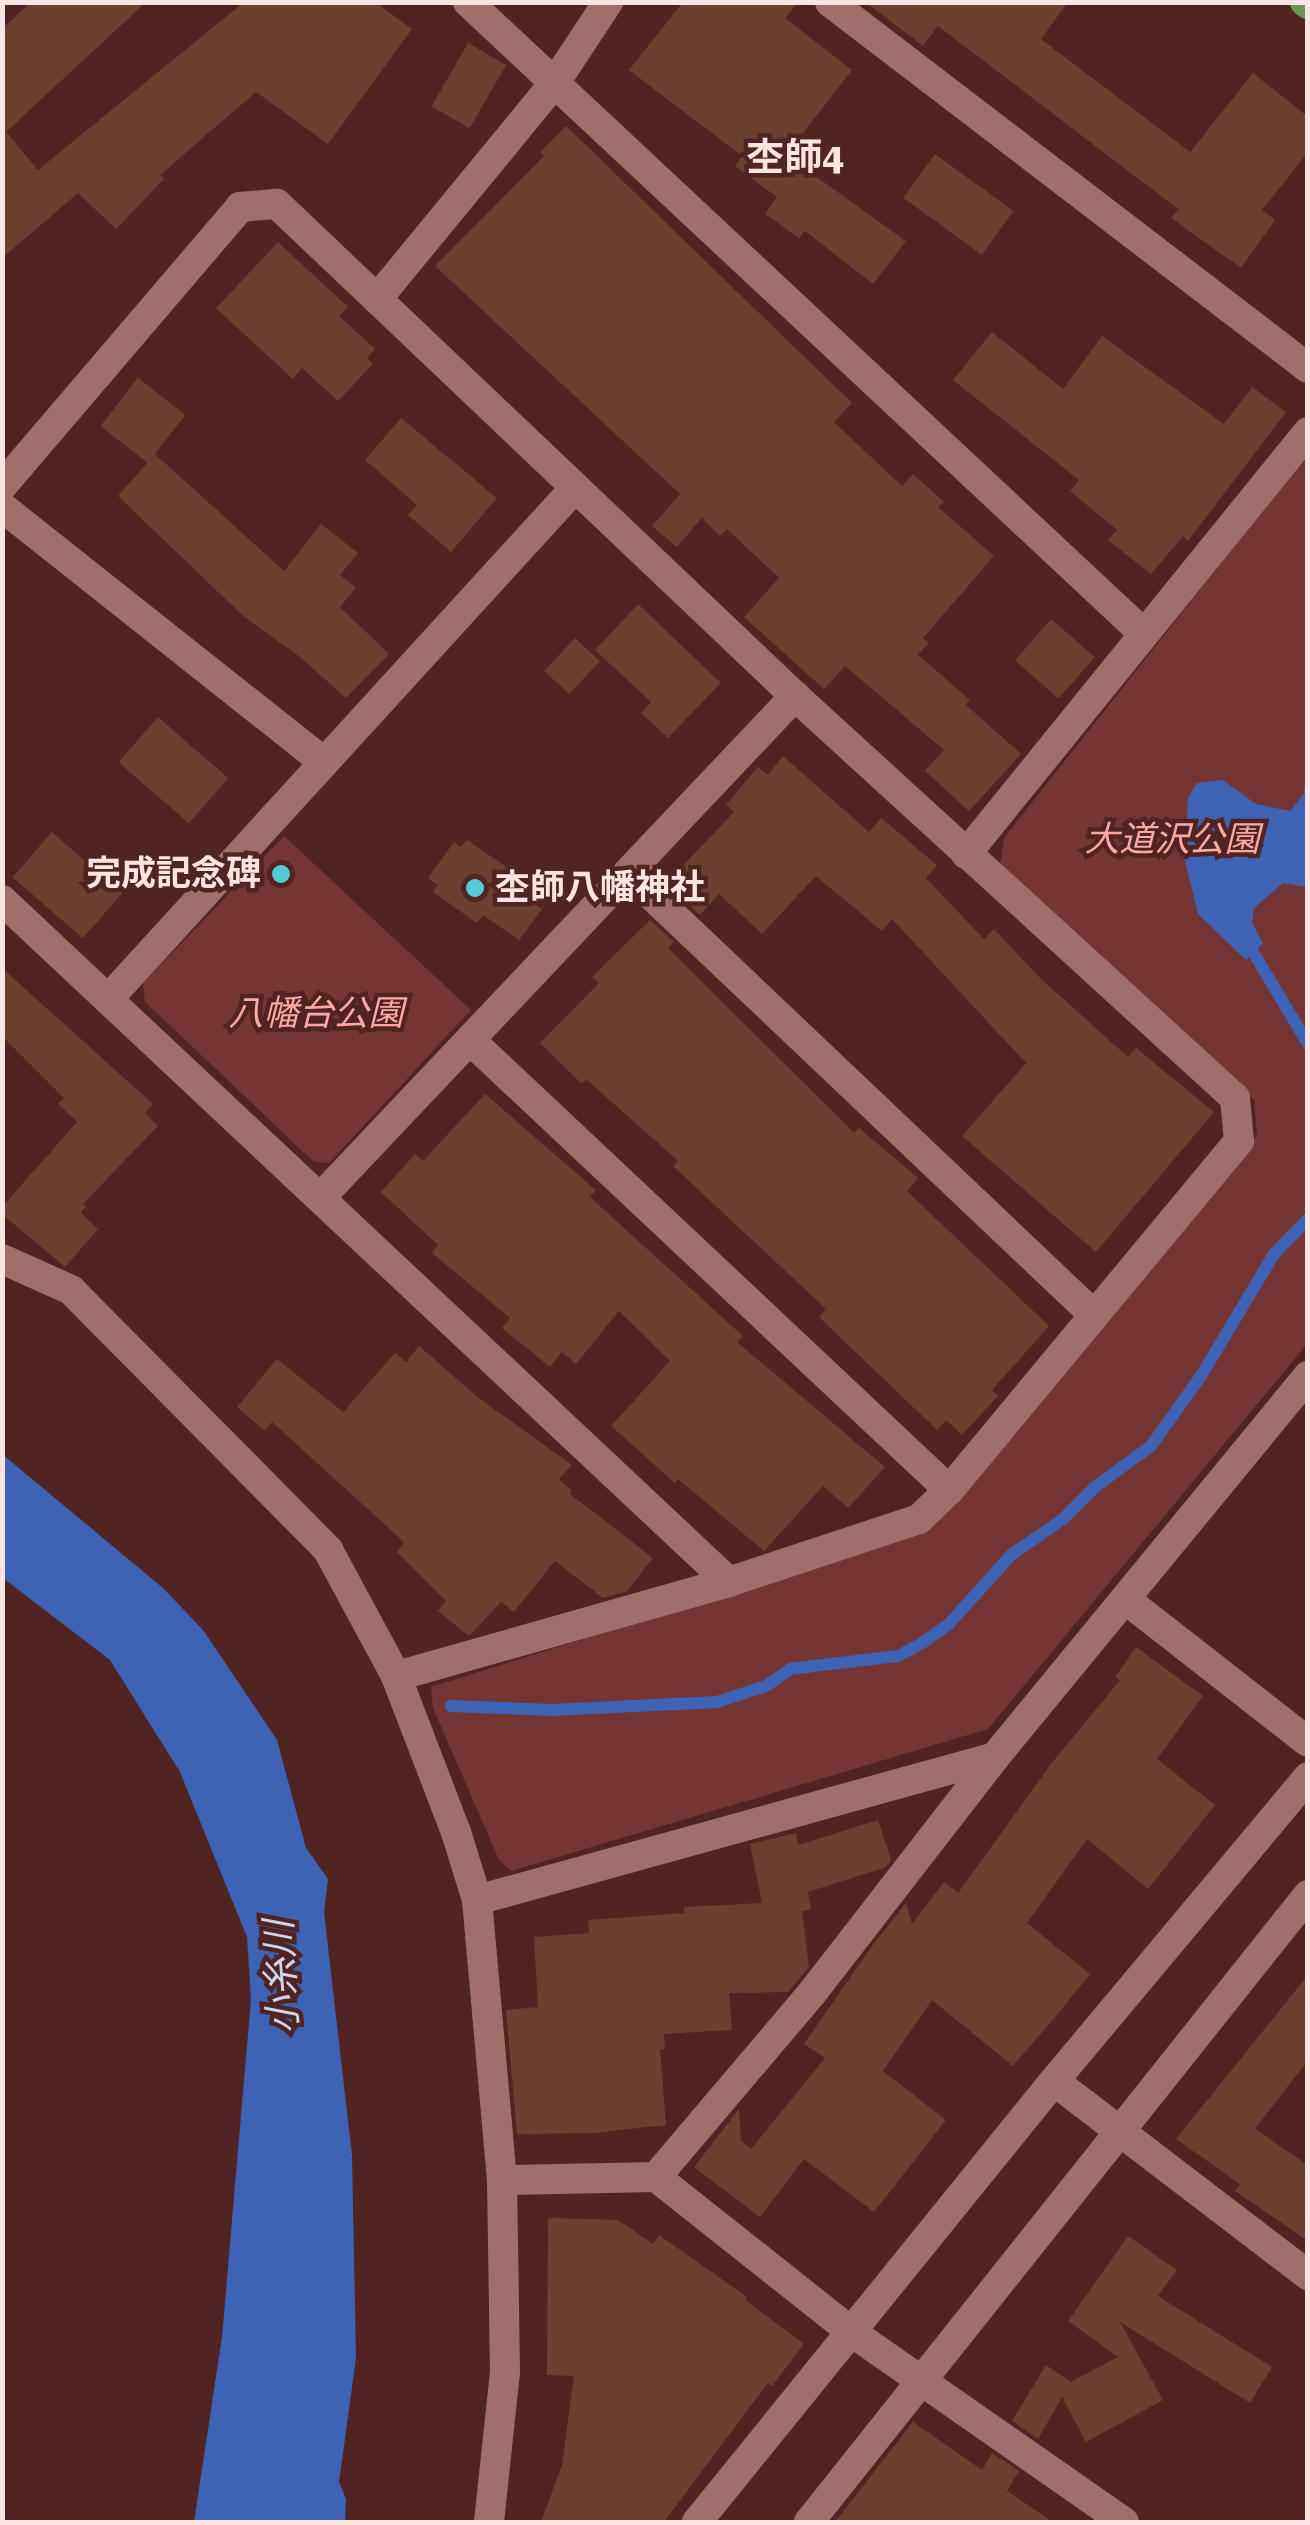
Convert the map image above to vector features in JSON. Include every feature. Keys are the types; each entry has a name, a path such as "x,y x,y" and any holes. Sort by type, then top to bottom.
{"street":[{"path":"468,2 1142,632"},
{"path":"377,300 556,81 608,2"},
{"path":"830,2 1308,368"},
{"path":"2,486 240,207 276,204 795,696 1234,1098 1239,1142 949,1490 918,1518 728,1582 396,1676"},
{"path":"966,854 1142,632 1308,432"},
{"path":"110,997 575,488"},
{"path":"2,507 324,762"},
{"path":"321,1196 795,696"},
{"path":"628,873 1094,1316"},
{"path":"2,900 110,997 728,1582"},
{"path":"470,1040 949,1490"},
{"path":"2,1259 71,1290 328,1550 396,1676 456,1832 477,1900 502,2180 505,2372 489,2522"},
{"path":"656,2177 812,1993 995,1757 1308,1376"},
{"path":"1126,1599 1308,1742"},
{"path":"477,1900 995,1757"},
{"path":"697,2522 1054,2081 1308,1777"},
{"path":"809,2522 1308,1895"},
{"path":"1054,2081 1308,2276"},
{"path":"502,2180 656,2177 850,2331 1124,2522"}],"green space":[{"name":"大道沢公園","path":"1307,454 1307,1344 988,1729 511,1871 499,1860 433,1708 431,1687 928,1531 1257,1135 1254,1100 1000,865 1004,838"},
{"name":"八幡台公園","path":"284,836 471,1010 329,1163 314,1162 145,1002 143,983"}],"water":[{"path":"1307,752 1307,887 1283,883 1254,908 1252,923 1263,943 1246,960 1198,914 1185,861 1188,798 1197,783 1223,780 1256,804 1290,811 1304,793"},
{"name":"小糸川","path":"2,1454 163,1588 203,1630 277,1740 306,1848 328,1879 324,1912 352,2155 356,2358 339,2482 346,2499 345,2522 194,2522 222,2337 251,1999 247,1937 180,1772 110,1660 3,1578"}],"building":[{"path":"31,2 146,2 6,132 38,170 244,2 375,2 412,29 328,144 256,92 160,175 164,179 116,229 78,193 2,258 2,29"},
{"path":"683,2 798,2 785,18 852,70 786,155 906,241 873,284 805,231 799,238 765,214 777,197 735,166 742,156 629,70"},
{"path":"865,2 1068,2 1041,39 1190,152 1253,73 1308,117 1308,152 1262,210 1275,220 1241,268 1171,218 1178,209 938,26 923,46"},
{"path":"468,43 506,65 470,128 432,106"},
{"path":"566,126 852,403 834,422 902,486 913,474 944,502 938,507 994,556 923,638 929,643 918,655 970,700 966,705 1021,754 969,811 925,771 944,750 845,666 824,689 744,617 779,578 727,529 720,536 702,518 677,547 652,526 680,494 435,266 544,156 540,152"},
{"path":"935,154 1013,211 982,255 903,198"},
{"path":"278,242 348,307 339,316 375,349 367,358 373,364 338,401 302,368 293,379 216,308"},
{"path":"992,332 1063,389 1102,336 1224,424 1252,387 1286,412 1188,541 1183,536 1151,574 1108,540 1117,530 1070,491 1079,480 953,380"},
{"path":"138,378 185,415 148,463 100,426"},
{"path":"401,418 497,498 451,552 408,515 417,505 365,460"},
{"path":"155,454 284,571 321,524 358,553 340,575 356,587 340,607 389,654 346,698 300,657 242,615 118,496"},
{"path":"638,604 721,683 668,738 641,713 651,702 595,650"},
{"path":"1051,619 1095,657 1059,699 1015,661"},
{"path":"575,638 600,661 569,694 544,671"},
{"path":"158,717 228,778 189,823 119,762"},
{"path":"783,756 869,832 881,818 937,865 926,878 984,939 994,929 1040,978 1128,1057 1136,1048 1214,1112 1096,1252 962,1136 1026,1063 892,919 882,931 816,876 762,934 719,894 700,915 677,894 682,888 671,878 734,812 726,805 758,767 768,775"},
{"path":"52,832 122,893 83,938 13,877"},
{"name":"杢師八幡神社","path":"467,840 512,871 504,882 542,909 519,940 483,915 477,923 433,892 438,885 428,878 454,842 461,847"},
{"path":"650,920 674,942 668,948 854,1133 859,1128 918,1178 907,1191 1049,1326 992,1390 998,1396 962,1435 946,1420 937,1430 819,1317 826,1309 673,1166 678,1161 586,1079 582,1084 540,1043 599,983 592,977"},
{"path":"2,968 153,1104 145,1113 158,1126 83,1204 86,1206 81,1213 98,1229 65,1267 2,1214 2,1207 77,1122 58,1104 64,1098 2,1036"},
{"path":"485,1094 596,1190 590,1197 743,1336 737,1342 885,1467 848,1508 823,1486 764,1551 678,1479 675,1483 611,1426 670,1361 619,1311 576,1364 562,1352 550,1367 502,1328 510,1318 432,1253 438,1245 381,1192 415,1154 423,1161"},
{"path":"419,1346 480,1399 572,1465 559,1479 572,1491 570,1494 653,1558 627,1591 603,1598 555,1561 514,1612 501,1602 469,1636 438,1611 446,1601 397,1552 404,1542 272,1422 265,1431 237,1407 277,1359 343,1412 395,1353 406,1362"},
{"path":"1136,1647 1203,1696 1157,1759 1215,1805 1148,1889 1087,1839 1027,1923 1090,1974 1013,2066 932,2000 883,2071 946,2120 874,2212 804,2159 760,2217 694,2167 739,2109 741,2141 751,2149 825,2058 804,2044 872,1946 906,1903 912,1924 944,1882 958,1893 1051,1764 1120,1680 1115,1677"},
{"path":"878,1820 891,1860 886,1867 808,1892 811,1909 802,1911 809,1967 788,1992 729,1993 732,2030 664,2034 665,2049 660,2049 666,2125 594,2133 517,2134 506,2010 538,2007 534,1937 589,1933 588,1920 684,1913 684,1907 762,1903 750,1844 796,1833 798,1845"},
{"path":"1308,1975 1308,2060 1255,2129 1308,2165 1308,2241 1235,2191 1240,2184 1176,2139"},
{"path":"548,2218 618,2220 653,2244 659,2235 747,2297 745,2300 804,2344 772,2386 768,2383 664,2522 541,2522 562,2465 574,2376 547,2375"},
{"path":"1128,2236 1177,2270 1158,2296 1272,2367 1250,2403 1120,2322 1163,2400 1086,2442 1062,2397 1038,2439 1012,2421 1046,2365 1071,2382 1118,2357 1068,2321"},
{"path":"913,2422 982,2470 992,2453 1019,2471 1007,2491 1053,2522 835,2522"}],"waterway":[{"path":"1247,942 1308,1044"},
{"path":"451,1706 552,1710 717,1702 766,1686 790,1669 898,1656 922,1643 948,1625 1011,1555 1063,1519 1095,1487 1151,1446 1201,1376 1274,1254 1308,1219"}],"place":[{"name":"完成記念碑","path":"281,874"},
{"name":"杢師八幡神社","path":"475,888"}],"district":[{"name":"杢師4","path":"795,158"}]}
